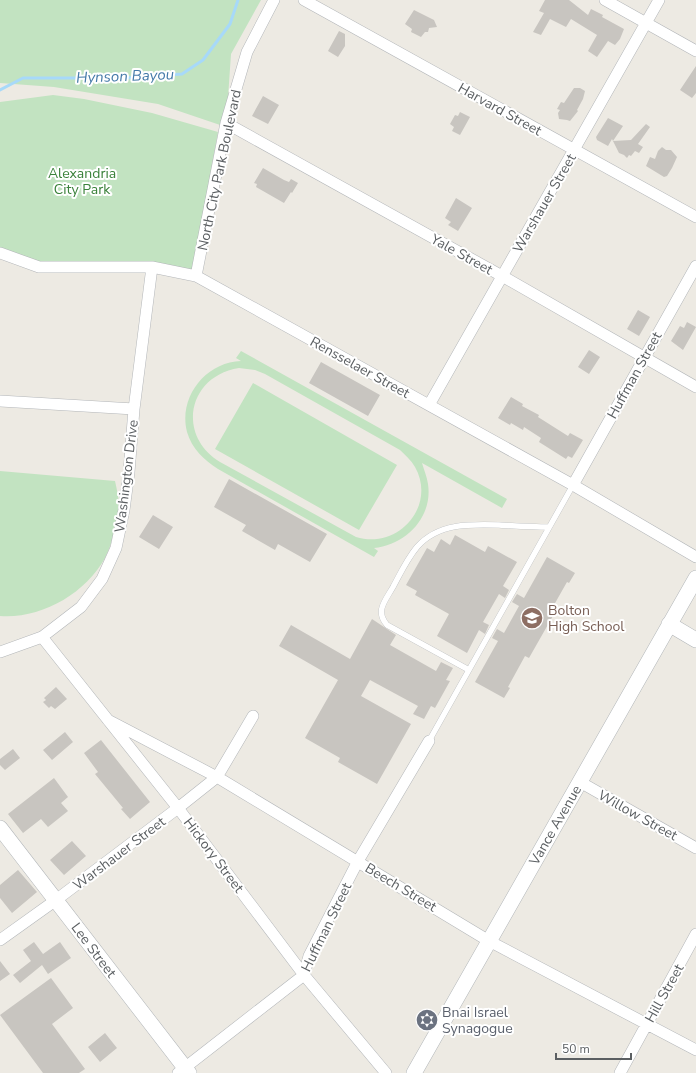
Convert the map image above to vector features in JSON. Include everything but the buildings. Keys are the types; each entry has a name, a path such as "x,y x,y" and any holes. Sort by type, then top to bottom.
{"street":[{"name":"North City Park Boulevard","path":"196,276 226,123 247,52 274,0"},
{"name":"Harvard Street","path":"304,0 696,217"},
{"path":"605,0 696,51"},
{"name":"Warshauer Street","path":"429,405 659,0"},
{"name":"Yale Street","path":"226,123 502,276 696,387"},
{"name":"Rensselaer Street","path":"0,253 39,267 152,267 196,276 572,485 696,557"},
{"name":"Huffman Street","path":"572,485 696,266"},
{"name":"Washington Drive","path":"0,652 42,637 81,607 102,579 116,548 126,495 134,409 152,267"},
{"path":"0,401 134,409"},
{"name":"Vance Avenue","path":"414,1073 696,578"},
{"path":"669,624 696,640"},
{"name":"Hickory Street","path":"42,637 178,808 304,975 386,1073"},
{"name":"Warshauer Street","path":"0,940 56,900 217,777 253,716"},
{"name":"Beech Street","path":"108,720 217,777 489,941 696,1050"},
{"name":"Huffman Street","path":"184,1071 304,975 309,956 358,861 429,741"},
{"name":"Willow Street","path":"580,782 696,848"},
{"name":"Lee Street","path":"0,828 184,1071"},
{"name":"Hill Street","path":"620,1073 696,934"}],"lane":[{"path":"429,741 572,485"},
{"path":"469,670 387,625 382,619 381,610 384,602 417,547 427,538 438,532 452,526 469,524 549,527"}],"green space":[{"path":"0,0 261,0 231,54 226,127 158,104 54,87 0,83"},
{"name":"Alexandria City Park","path":"53,95 84,99 152,113 218,132 193,270 40,263 0,250 0,102"},
{"path":"241,351 507,499 502,508 422,463 428,481 428,496 426,508 422,518 415,527 397,541 386,546 374,548 378,551 374,557 218,469 203,458 195,449 187,432 185,419 191,394 206,375 228,363 241,361 236,358","holes":["239,368 255,370 265,374 400,450 412,462 421,482 421,496 417,510 410,522 399,531 386,537 371,539 356,537 220,462 206,451 197,437 193,423 194,408 199,394 208,382 222,373"]},
{"path":"253,383 397,465 359,530 215,449"},
{"path":"0,471 115,481 119,501 118,517 108,552 96,571 86,583 60,602 31,613 15,616 0,616"}],"waterway":[{"name":"Hynson Bayou","path":"0,90 23,78 125,78 182,74 203,60 230,24 238,0"}],"place":[{"name":"Bolton High School","path":"532,618"},
{"name":"Bnai Israel Synagogue","path":"427,1020"}]}
